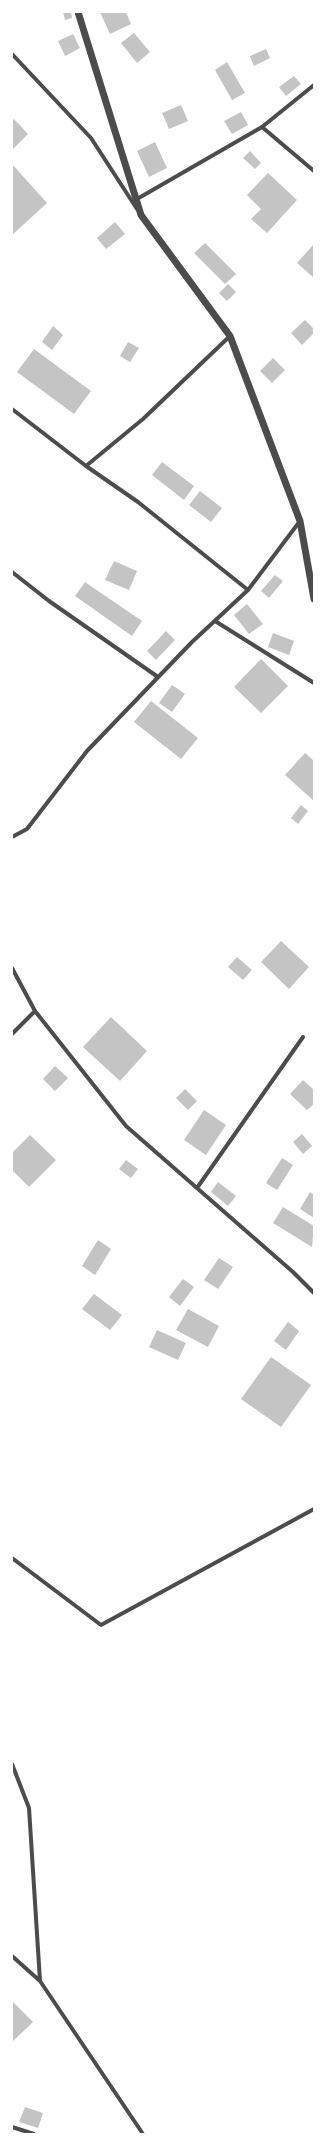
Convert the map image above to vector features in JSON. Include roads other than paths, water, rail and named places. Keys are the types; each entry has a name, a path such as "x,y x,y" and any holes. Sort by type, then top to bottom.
{"street":[{"path":"78,12 98,84 141,215"},
{"path":"12,54 91,138 141,215 230,336 300,521 314,599"},
{"path":"137,199 262,127 314,85"},
{"path":"262,127 314,171"},
{"path":"86,466 143,419 230,336"},
{"path":"12,409 86,466 138,502 248,590"},
{"path":"12,837 28,829 87,751 158,677 248,590 300,521"},
{"path":"12,572 49,601 158,677"},
{"path":"215,621 314,684"},
{"path":"12,968 36,1011 126,1126 294,1272 314,1293"},
{"path":"12,1034 36,1011"},
{"path":"197,1188 303,1037"},
{"path":"12,1558 101,1625 314,1509"},
{"path":"12,1764 29,1808 40,1981"},
{"path":"12,1956 40,1981 143,2134"},
{"path":"12,2127 34,2134"}]}
